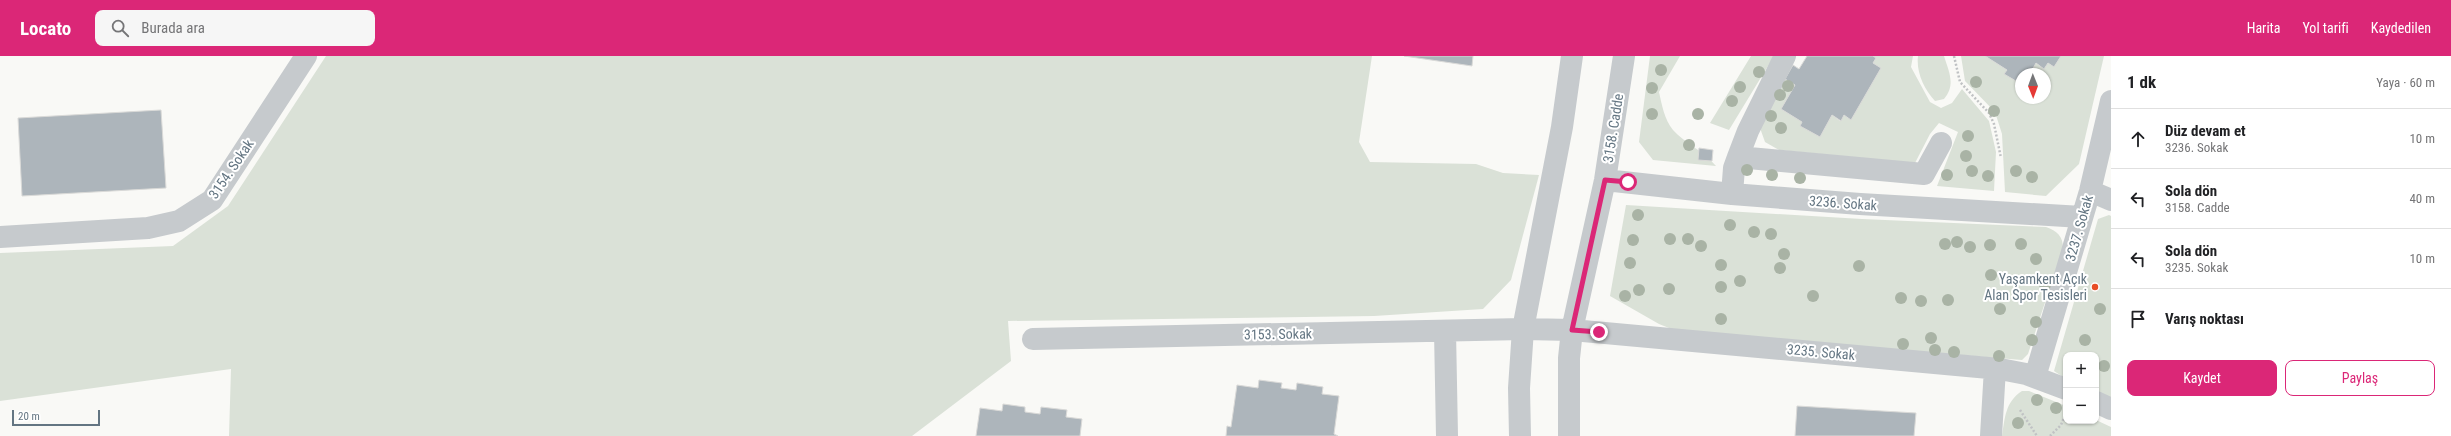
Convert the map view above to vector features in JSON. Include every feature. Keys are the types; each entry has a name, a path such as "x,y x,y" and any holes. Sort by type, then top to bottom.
{"street":[{"name":"3154. Sokak","path":"0,237 148,228 179,221 197,212 212,200 306,56"},
{"path":"1520,436 1519,388 1523,329 1562,127 1572,56"},
{"name":"3158. Cadde","path":"1569,436 1569,358 1572,330 1605,180 1624,56"},
{"path":"1732,194 1734,168 1748,131 1785,56"},
{"name":"3237. Sokak","path":"2036,377 2090,191 2111,101"},
{"path":"1738,158 1924,174 1942,143"},
{"name":"3236. Sokak","path":"1605,180 1732,194 1860,204 2082,217"},
{"path":"2090,191 2111,200"},
{"name":"3235. Sokak","path":"1523,329 1572,330 1995,368 2036,377 2064,388"},
{"name":"3153. Sokak","path":"1033,339 1523,329"},
{"path":"1445,331 1447,436"},
{"path":"1991,436 1995,368"},
{"path":"2099,403 2111,409"}],"path":[{"path":"1954,56 1960,82 1989,113 1994,124 2000,158"}],"shaded area":[{"path":"326,56 1372,56 1359,142 1370,162 1476,164 1503,173 1539,175 1511,280 1483,309 1374,316 1008,321 1011,361 912,436 229,436 231,369 0,401 0,253 173,246 228,206"},
{"path":"1650,56 1680,56 1659,92 1664,112 1667,121 1677,135 1705,155 1716,166 1653,160 1639,142"},
{"path":"1751,56 1774,56 1729,130 1710,123"},
{"path":"1873,56 1913,56 1911,67 1930,102 1941,108 1952,103 1962,89 1989,121 1996,152 1994,191 1937,186 1958,132 1939,123 1930,134 1915,163 1779,150 1765,142 1760,128 1785,79 1795,85 1781,109 1802,122 1801,126 1820,137 1832,115 1840,121 1844,115 1851,119 1881,68 1873,63 1876,58"},
{"path":"1918,56 1944,56 1951,83 1948,94 1944,99 1935,101 1927,91 1918,68"},
{"path":"1961,56 1985,56 2007,70 2005,74 2015,80 2015,104 2051,104 2051,68 2044,68 2048,63 2054,67 2061,56 2104,56 2079,164 2046,196 2005,192 2002,134 1995,112 1965,81"},
{"path":"2036,63 2044,68 2033,68"},
{"path":"1626,205 1862,219 2046,227 2059,234 2062,240 2063,248 2028,354 2022,360 1679,332 1659,324 1610,296"},
{"name":"Yaşamkent Açık Alan Spor Tesisleri","path":"2109,215 2111,216 2111,401 2099,395 2099,352 2063,352 2063,377 2054,371 2098,219"},
{"path":"2022,391 2029,391 2063,405 2063,424 2099,424 2099,421 2111,427 2111,436 2002,436 2005,417 2009,405 2016,395"}],"building":[{"path":"1404,56 1473,56 1472,66"},
{"path":"1807,56 1873,56 1876,58 1873,63 1881,68 1851,120 1844,115 1841,121 1832,115 1820,137 1800,126 1802,122 1781,109 1795,85 1785,79 1793,65 1799,69"},
{"path":"1985,56 2061,56 2054,67 2048,63 2045,68 2043,68 2036,63 2033,68 2015,68 2015,80 2004,74 2007,70"},
{"path":"161,110 166,188 22,196 18,118"},
{"path":"1699,148 1713,150 1712,161 1698,160"},
{"path":"1259,380 1282,383 1281,388 1296,390 1297,383 1323,387 1322,394 1339,396 1334,434 1338,436 1226,436 1227,426 1231,427 1237,385 1258,388"},
{"path":"1003,404 1025,407 1025,412 1040,414 1041,407 1067,410 1066,417 1082,419 1080,436 976,436 980,408 1002,411"},
{"path":"1797,406 1916,413 1914,436 1795,436"}],"place":[{"name":"Yaşamkent Açık Alan Spor Tesisleri","path":"2095,287"}],"route":[{"path":"1599,332 1572,330 1605,180 1628,182"}]}
